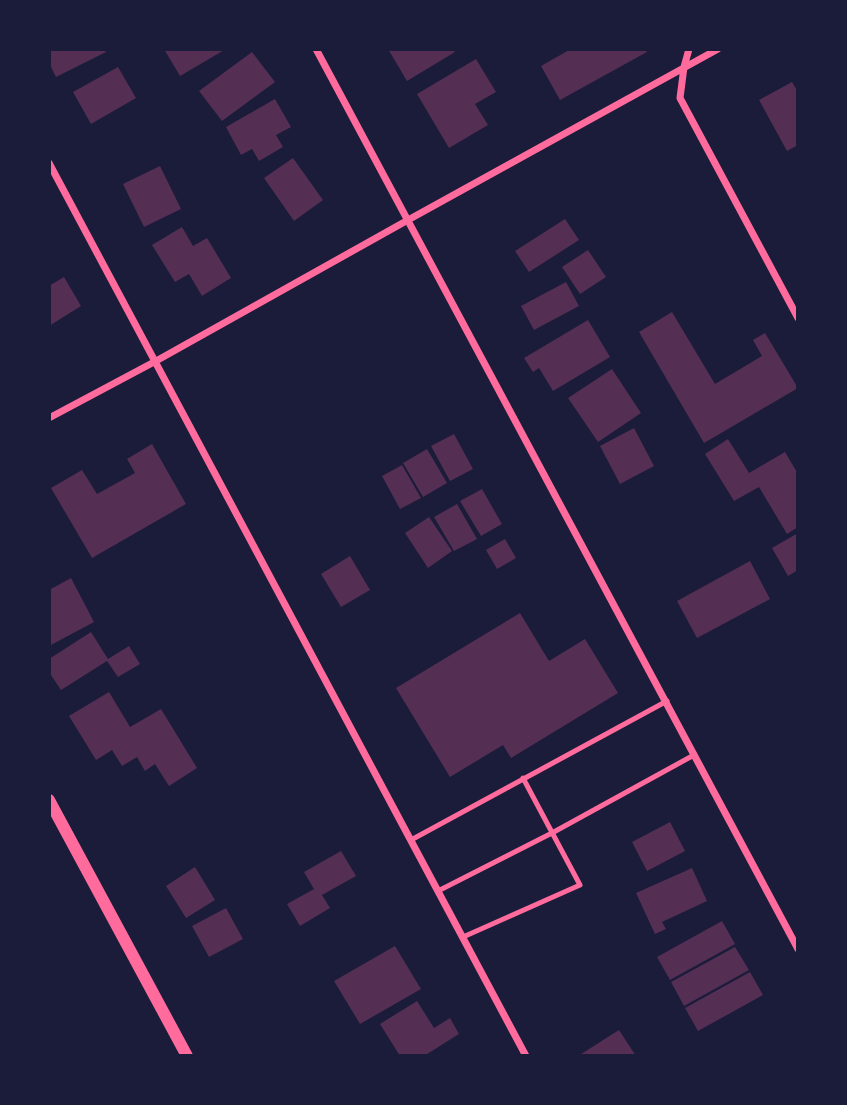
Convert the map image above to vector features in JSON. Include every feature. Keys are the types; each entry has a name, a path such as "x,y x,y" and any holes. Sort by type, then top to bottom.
{"street":[{"path":"316,49 798,949"},
{"path":"689,49 680,98 798,317"},
{"path":"49,418 718,49"},
{"path":"49,163 526,1056"},
{"path":"49,800 187,1056"}],"lane":[{"path":"411,840 667,701"},
{"path":"438,891 552,833 694,755"},
{"path":"463,937 580,885 523,778"}],"building":[{"path":"49,49 104,49 106,52 56,77 49,63"},
{"path":"164,49 226,49 180,76"},
{"path":"388,49 453,49 455,52 407,81"},
{"path":"571,49 645,49 647,52 560,100 541,66"},
{"path":"252,52 275,82 222,121 199,91"},
{"path":"476,59 496,92 475,104 488,125 449,148 417,94"},
{"path":"118,67 136,98 91,124 73,92"},
{"path":"792,82 798,92 798,145 787,151 759,100"},
{"path":"275,99 291,127 276,135 283,147 259,161 252,149 241,155 226,127"},
{"path":"293,158 323,200 294,221 264,178"},
{"path":"160,166 181,209 144,227 123,184"},
{"path":"565,219 579,240 529,272 515,251"},
{"path":"182,227 193,246 207,238 231,278 202,296 189,274 175,282 152,245"},
{"path":"588,250 606,277 580,294 562,267"},
{"path":"64,277 81,306 49,326 49,286"},
{"path":"566,282 579,306 534,330 521,306"},
{"path":"672,312 715,384 762,356 753,340 765,333 798,388 704,443 639,332"},
{"path":"588,320 610,357 553,391 539,368 533,372 524,358"},
{"path":"612,369 641,413 598,442 568,398"},
{"path":"634,428 654,466 620,484 600,446"},
{"path":"454,434 473,469 450,481 431,446"},
{"path":"728,439 749,473 785,452 798,474 798,527 787,534 759,487 734,501 705,454"},
{"path":"152,444 186,504 92,558 51,488 82,470 97,494 135,473 127,459"},
{"path":"427,449 447,483 423,497 403,463"},
{"path":"402,465 421,498 400,509 382,476"},
{"path":"482,489 502,524 481,536 460,501"},
{"path":"457,504 477,539 454,551 434,517"},
{"path":"429,517 452,551 428,568 405,533"},
{"path":"798,533 798,570 788,576 772,548"},
{"path":"505,539 516,558 497,569 486,550"},
{"path":"350,556 370,590 341,607 321,574"},
{"path":"750,561 770,599 697,638 677,601"},
{"path":"71,578 94,622 49,646 49,590"},
{"path":"520,613 549,661 585,639 618,693 511,758 503,745 450,777 396,688"},
{"path":"91,632 108,659 129,646 140,664 118,677 107,661 61,690 49,672 49,659"},
{"path":"109,692 130,727 161,709 197,768 169,786 155,764 145,771 137,757 122,766 112,750 96,760 69,716"},
{"path":"670,822 685,851 647,871 632,842"},
{"path":"341,851 356,876 322,895 330,908 300,926 287,904 314,889 304,872"},
{"path":"195,867 215,900 186,918 166,886"},
{"path":"692,868 707,901 662,922 666,929 655,934 636,893"},
{"path":"226,908 243,939 209,957 192,926"},
{"path":"722,921 735,944 670,980 657,957"},
{"path":"395,946 421,989 360,1024 334,981"},
{"path":"735,947 749,970 684,1006 671,982"},
{"path":"750,972 763,995 698,1031 685,1008"},
{"path":"417,1001 434,1028 450,1018 459,1034 424,1056 400,1056 380,1024"},
{"path":"619,1030 636,1056 578,1056"}]}
